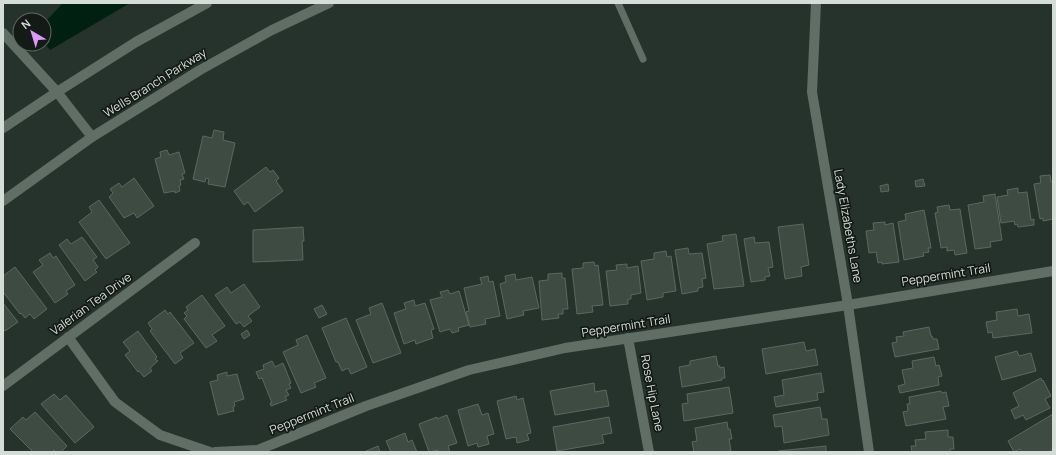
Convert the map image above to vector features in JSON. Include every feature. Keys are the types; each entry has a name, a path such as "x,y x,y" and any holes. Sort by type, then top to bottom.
{"street":[{"path":"3,128 136,42 207,3"},
{"name":"Wells Branch Parkway","path":"3,201 92,137 200,70 272,30 329,3"},
{"name":"Lady Elizabeths Lane","path":"816,3 812,92 848,305 869,452"},
{"path":"3,33 57,92 92,137"},
{"name":"Valerian Tea Drive","path":"3,386 195,243"},
{"name":"Peppermint Trail","path":"215,452 258,450 366,406 469,370 565,348 848,305 1053,271"},
{"path":"68,337 115,402 160,435 210,452"},
{"name":"Rose Hip Lane","path":"628,338 650,452"}],"lane":[{"path":"618,3 643,59"}],"shaded area":[{"path":"63,3 130,3 52,49 52,15"}],"building":[{"path":"214,130 224,132 223,140 235,143 225,187 208,184 209,179 206,178 205,182 193,179 203,136 212,138"},
{"path":"167,150 169,155 179,152 185,173 182,174 184,179 180,180 180,191 175,193 175,191 164,193 155,159 161,157 160,152"},
{"path":"266,167 270,172 273,170 279,178 276,181 283,191 255,212 248,202 244,205 234,191"},
{"path":"1050,175 1051,182 1053,182 1053,219 1043,221 1043,218 1040,219 1034,184 1041,183 1040,176"},
{"path":"134,178 154,206 137,218 134,213 124,218 109,197 113,193 110,189 119,183 122,187"},
{"path":"923,179 925,186 916,187 915,181"},
{"path":"888,184 889,191 881,192 880,186"},
{"path":"1018,188 1018,193 1027,192 1031,220 1034,219 1034,225 1018,227 1017,224 1015,225 1014,221 1001,223 997,197 1008,195 1007,190"},
{"path":"995,194 1002,240 990,242 991,247 975,249 968,205 984,202 983,196"},
{"path":"99,200 130,243 106,259 79,222 92,212 89,207"},
{"path":"949,205 950,210 960,209 967,253 955,255 954,250 947,251 947,247 941,248 935,213 938,212 937,207"},
{"path":"924,210 931,248 928,248 929,252 923,253 924,256 904,260 898,222 906,220 905,214"},
{"path":"885,222 885,225 893,223 899,262 878,263 876,252 869,253 866,231 874,230 873,223"},
{"path":"803,224 809,265 801,267 802,276 785,279 778,227"},
{"path":"303,227 303,260 253,262 253,230"},
{"path":"736,234 744,286 714,289 707,244 723,241 722,236"},
{"path":"82,237 97,257 93,260 98,267 95,270 97,272 85,281 59,245 67,239 71,244"},
{"path":"754,237 755,243 769,242 773,267 768,268 770,276 765,277 765,280 751,282 744,239"},
{"path":"688,248 689,254 702,253 706,278 702,279 703,287 698,288 698,291 682,294 675,250"},
{"path":"666,251 667,257 671,256 676,291 663,293 663,297 647,300 641,261 654,259 654,253"},
{"path":"50,253 53,258 56,256 75,285 66,291 68,294 55,303 33,272 43,265 39,260"},
{"path":"594,262 595,266 598,265 603,305 592,306 593,312 577,314 572,269 583,268 583,263"},
{"path":"627,264 627,268 638,266 641,293 631,295 631,299 628,299 628,304 610,306 606,271 617,270 616,265"},
{"path":"15,267 47,309 34,319 30,314 25,318 21,313 20,314 3,292 3,276"},
{"path":"562,273 562,278 565,278 568,309 563,309 563,314 558,314 559,318 542,320 539,281 548,280 548,274"},
{"path":"515,274 516,280 532,277 539,308 523,311 524,315 507,319 500,284 506,282 505,276"},
{"path":"488,276 489,282 493,281 500,316 485,319 486,324 470,327 466,312 469,311 464,288 482,284 480,278"},
{"path":"244,284 260,307 248,316 252,321 244,327 240,322 236,324 215,295 227,287 231,293"},
{"path":"448,290 450,294 459,291 469,325 458,328 459,331 452,333 450,329 440,332 430,300 442,297 440,292"},
{"path":"202,295 225,326 212,335 217,341 206,348 184,319 187,316 184,313 188,310 186,307"},
{"path":"414,300 415,306 425,303 434,329 431,330 433,338 416,344 415,340 404,344 394,313 406,309 404,303"},
{"path":"3,303 18,322 5,331 3,331"},
{"path":"382,303 401,353 373,363 356,320 371,314 369,308"},
{"path":"322,305 327,314 319,318 314,309"},
{"path":"1017,309 1018,316 1029,314 1032,333 993,338 992,332 988,333 986,322 997,320 996,312"},
{"path":"165,310 168,314 170,312 194,343 180,353 183,358 175,364 150,331 152,329 148,323"},
{"path":"346,318 367,367 351,374 348,368 342,371 338,362 336,362 322,328"},
{"path":"929,327 933,339 937,339 939,349 895,357 892,343 897,342 896,337 904,336 903,332"},
{"path":"247,330 250,335 244,339 241,334"},
{"path":"138,331 157,357 155,359 158,361 150,368 152,371 144,377 139,371 138,372 125,355 130,351 123,342"},
{"path":"307,335 326,378 314,383 316,387 301,393 283,352 298,345 296,340"},
{"path":"804,342 806,351 815,349 818,365 766,374 762,349"},
{"path":"1017,351 1019,356 1031,353 1036,371 1002,380 995,357"},
{"path":"716,356 718,366 720,366 720,368 724,367 725,378 722,378 722,380 682,387 679,367 690,365 690,361"},
{"path":"934,357 936,366 939,365 942,376 938,377 939,385 900,393 898,386 905,384 902,370 913,368 912,361"},
{"path":"272,361 275,367 283,363 291,383 289,384 291,388 286,390 289,395 285,397 287,400 271,406 270,403 272,403 262,378 259,379 256,372 264,369 263,365"},
{"path":"227,372 227,376 237,374 244,399 234,402 234,411 218,415 210,382 218,380 217,375"},
{"path":"821,373 824,392 817,393 818,400 776,407 774,397 784,395 782,380"},
{"path":"1041,378 1051,396 1045,399 1050,408 1026,420 1023,415 1015,419 1011,410 1019,406 1013,393"},
{"path":"594,383 595,392 606,390 609,406 555,415 550,391"},
{"path":"729,387 733,413 684,421 682,404 688,403 687,394"},
{"path":"941,391 942,393 946,392 949,406 943,407 946,419 906,426 903,412 908,411 907,404 910,404 909,397"},
{"path":"54,394 60,400 66,395 94,427 75,443 41,404"},
{"path":"516,396 517,400 523,398 531,433 527,434 529,440 517,443 516,437 506,439 497,401"},
{"path":"478,404 482,415 488,413 494,434 487,436 489,444 478,447 477,443 468,446 458,410"},
{"path":"820,407 822,419 827,419 829,435 784,443 782,426 775,427 773,415"},
{"path":"35,412 67,446 61,452 56,452 54,450 52,452 33,452 10,429 23,417 26,420"},
{"path":"1053,414 1053,449 1048,452 1022,452 1020,449 1014,452 1008,441"},
{"path":"447,415 457,443 448,446 450,452 438,452 438,450 429,452 419,424"},
{"path":"609,417 612,433 602,435 604,443 557,451 553,427"},
{"path":"727,422 732,439 729,439 731,451 694,452 692,442 697,441 695,428"},
{"path":"948,430 948,437 953,437 954,449 950,449 950,452 912,452 911,446 916,446 915,440 926,439 925,432"},
{"path":"405,433 408,442 412,440 417,452 391,452 386,441"},
{"path":"378,446 380,452 364,452"},
{"path":"826,446 826,452 778,452 778,451"}]}
